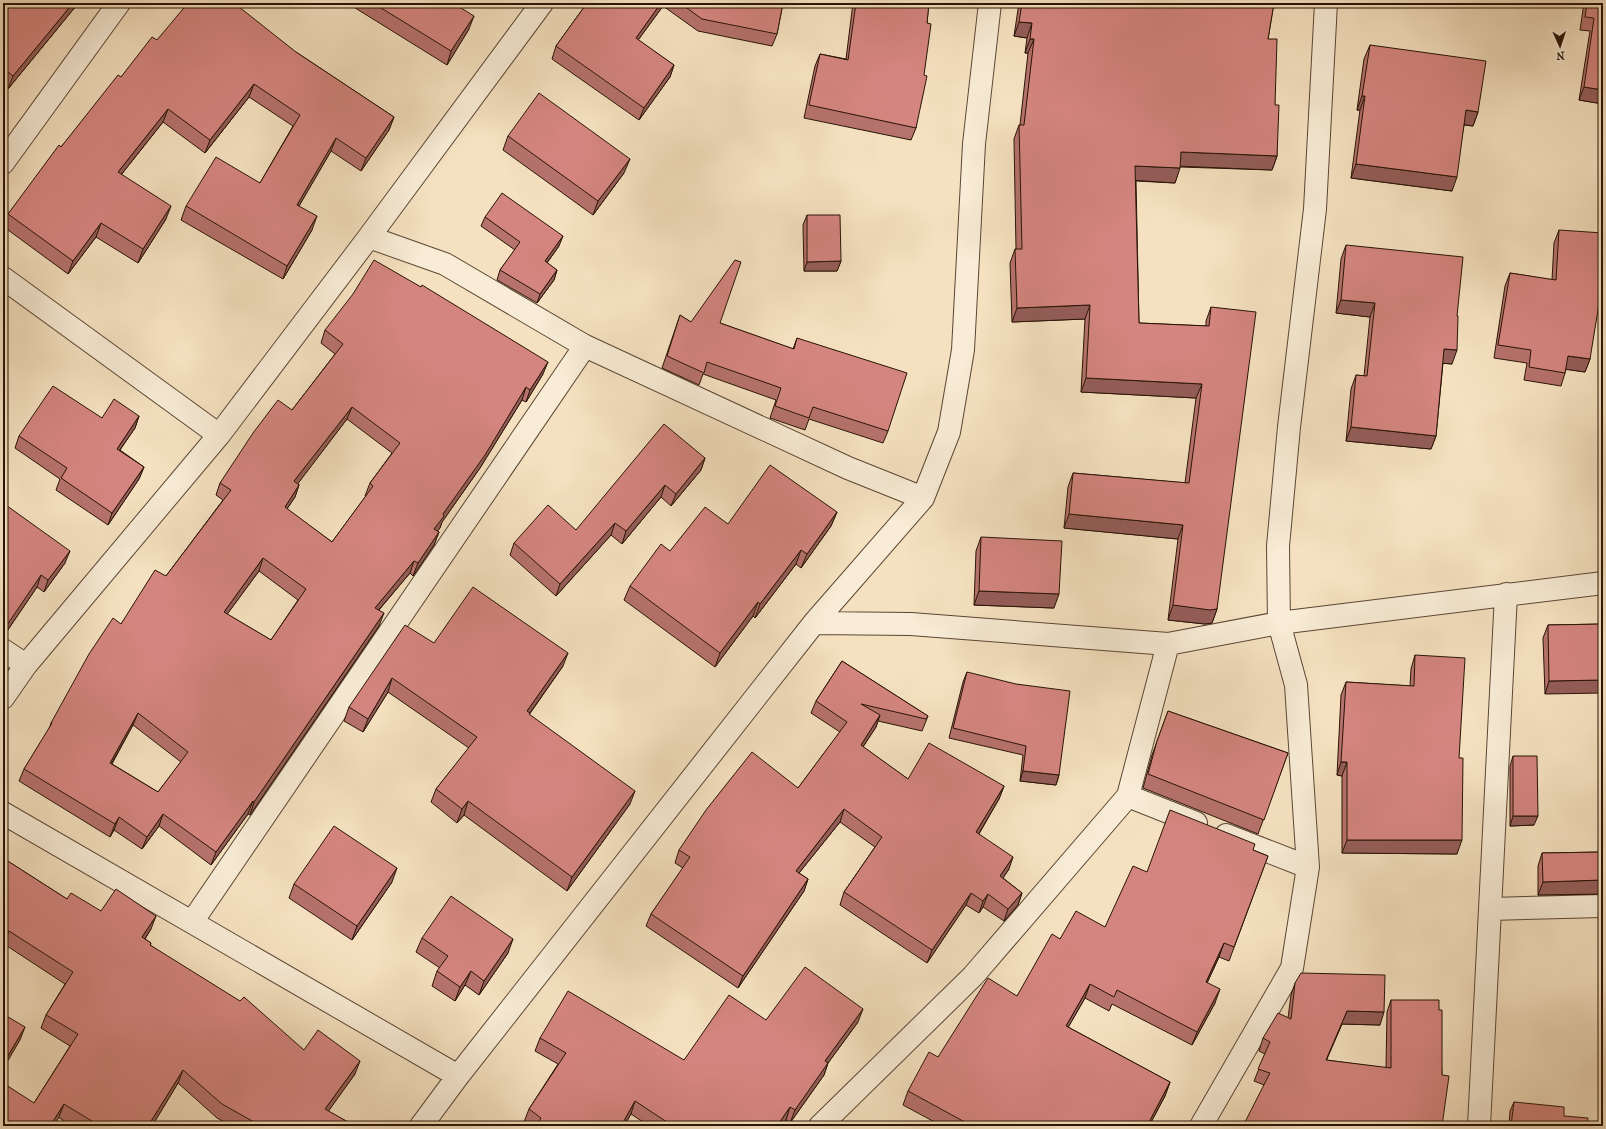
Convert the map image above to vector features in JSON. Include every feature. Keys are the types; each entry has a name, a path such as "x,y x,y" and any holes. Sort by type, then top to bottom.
{"street":[{"path":"3,163 119,3"},
{"path":"3,698 26,665 219,435 369,237 542,3"},
{"path":"421,1126 458,1076 814,622 923,498 949,432 963,350 974,144 990,3"},
{"path":"1201,1126 1292,968 1308,867 1296,685 1279,623 1278,546 1289,427 1315,209 1326,3"},
{"path":"369,237 445,264 585,346 848,468 923,498"},
{"path":"3,278 219,435"},
{"path":"192,922 585,346"},
{"path":"814,622 911,624 1168,644 1279,623 1603,583"},
{"path":"1478,1126 1506,594"},
{"path":"820,1126 973,976 1128,796 1168,644"},
{"path":"3,650 26,665"},
{"path":"1128,796 1308,867"},
{"path":"3,813 458,1076"},
{"path":"1490,909 1603,906"}],"building":[{"path":"3,3 73,3 13,76 3,68"},
{"path":"188,3 234,3 296,52 394,117 366,158 336,138 297,205 317,216 287,266 186,206 216,157 260,183 300,115 254,84 210,140 168,109 118,172 171,206 143,249 101,223 73,261 8,214 59,145 61,147 118,75 121,77 152,37 157,40"},
{"path":"373,3 453,3 474,16 451,51"},
{"path":"587,3 661,3 636,38 674,65 644,108 556,46"},
{"path":"680,3 783,3 777,34 702,19"},
{"path":"856,3 929,3 927,23 931,24 924,75 927,76 916,128 809,105 820,54 848,60"},
{"path":"1022,3 1274,3 1268,39 1277,39 1275,105 1279,105 1277,156 1181,152 1180,168 1135,166 1139,323 1209,326 1211,307 1256,312 1217,609 1210,610 1173,605 1183,525 1069,514 1073,473 1189,483 1202,384 1086,378 1090,305 1017,308 1015,249 1022,249 1019,125 1024,125 1034,39 1030,39 1032,23 1019,22"},
{"path":"1587,3 1603,3 1603,90 1584,87 1594,18 1585,17"},
{"path":"1370,45 1486,61 1478,112 1466,110 1457,177 1356,164 1365,96 1362,96"},
{"path":"539,93 630,159 598,201 508,136"},
{"path":"502,193 563,236 545,261 557,270 540,294 500,270 520,242 485,217"},
{"path":"807,215 840,215 841,261 807,262"},
{"path":"1559,230 1603,233 1603,279 1590,359 1568,356 1565,373 1529,367 1531,350 1498,345 1510,273 1556,280"},
{"path":"1346,245 1463,257 1457,316 1457,350 1444,349 1436,436 1351,427 1356,375 1367,376 1375,303 1341,300"},
{"path":"374,260 421,287 422,285 548,362 530,390 526,387 485,455 443,514 444,516 434,529 439,532 418,563 414,561 375,608 384,613 254,802 253,801 216,852 163,814 147,837 119,817 115,824 24,769 52,723 89,654 113,618 121,624 155,570 166,576 231,490 220,483 253,433 278,400 292,410 343,344 325,330 353,294","holes":["352,407 400,443 370,483 373,486 332,542 285,507 299,485 294,481","263,558 306,589 271,640 224,612","138,713 188,752 158,792 110,763"]},
{"path":"735,260 741,262 720,323 794,349 797,338 907,373 888,431 813,407 809,418 775,406 781,388 707,362 704,373 667,356 680,315 691,322"},
{"path":"53,386 102,418 114,399 139,416 117,449 144,467 112,513 61,478 67,468 19,436"},
{"path":"664,424 705,458 676,494 665,485 626,531 615,523 560,584 514,543 548,505 576,530"},
{"path":"770,465 837,512 807,554 801,550 760,604 758,602 720,653 630,586 661,544 670,551 705,507 728,524"},
{"path":"3,503 70,551 48,580 41,575 5,626 3,625"},
{"path":"981,537 1062,541 1059,594 979,591"},
{"path":"473,587 568,653 527,711 530,713 529,714 635,791 572,877 468,801 462,809 436,789 477,737 392,678 368,719 349,707 405,625 434,643"},
{"path":"1603,624 1603,680 1549,681 1548,625"},
{"path":"1415,655 1465,658 1459,758 1463,758 1462,840 1347,840 1347,762 1341,762 1346,682 1414,686"},
{"path":"842,661 928,716 926,719 861,704 880,715 861,745 908,779 929,743 1004,786 976,832 1013,857 1000,876 1022,893 1008,909 988,894 983,901 971,893 932,950 844,892 882,837 844,809 796,871 808,879 743,976 651,914 690,857 679,850 706,810 752,752 798,788 847,722 816,701"},
{"path":"967,672 1016,684 1070,691 1059,775 1023,771 1026,746 953,728"},
{"path":"1168,711 1288,753 1264,820 1148,774 1157,741"},
{"path":"1513,756 1537,756 1538,816 1513,816"},
{"path":"1170,810 1255,844 1253,850 1268,856 1234,947 1224,943 1206,982 1220,989 1197,1032 1117,990 1114,997 1090,984 1066,1026 1170,1082 1147,1126 972,1126 908,1091 929,1052 938,1057 988,978 1017,996 1052,934 1060,939 1076,911 1105,927 1133,866 1147,872"},
{"path":"334,826 397,868 357,926 294,884"},
{"path":"1603,852 1603,880 1543,882 1542,853"},
{"path":"3,858 67,899 71,893 101,911 116,889 156,916 142,937 151,943 150,945 240,1001 244,997 304,1050 318,1030 360,1061 325,1109 355,1126 261,1126 222,1104 183,1070 148,1126 141,1126 136,1122 133,1126 100,1126 64,1104 50,1126 3,1126 3,1083 34,1103 78,1034 46,1015 73,972 9,931 3,940"},
{"path":"451,896 513,939 484,981 471,971 460,987 437,971 448,956 422,938"},
{"path":"805,967 863,1009 825,1061 828,1063 795,1110 790,1107 777,1126 673,1126 635,1101 621,1126 542,1126 538,1123 541,1118 529,1109 566,1053 540,1038 568,991 684,1060 729,995 766,1020"},
{"path":"1301,973 1385,975 1384,1012 1347,1011 1326,1060 1391,1068 1391,1000 1439,1000 1439,1010 1442,1010 1442,1075 1449,1076 1442,1126 1243,1126 1270,1073 1258,1069 1270,1042 1263,1038 1278,1013 1291,1019 1295,983"},
{"path":"3,1014 25,1027 3,1064"},
{"path":"1514,1102 1564,1107 1564,1116 1588,1118 1587,1126 1511,1126"}]}
